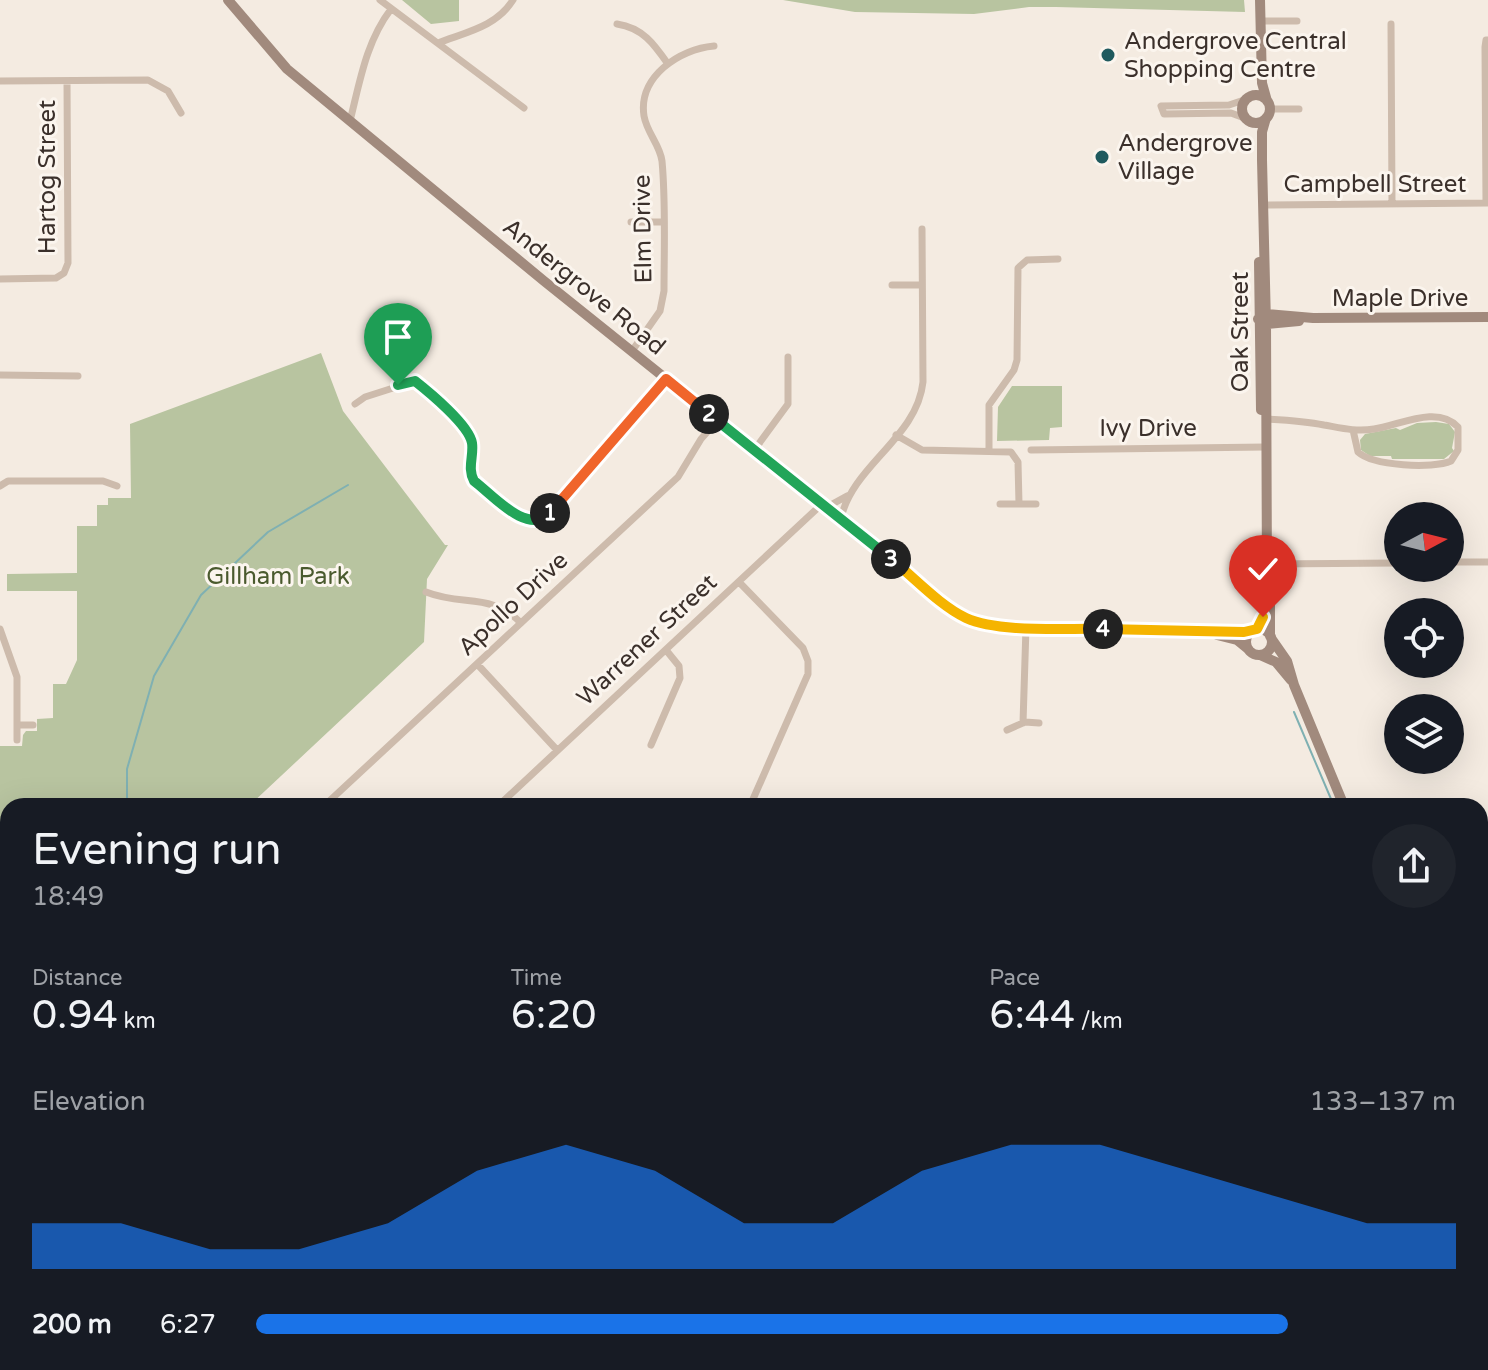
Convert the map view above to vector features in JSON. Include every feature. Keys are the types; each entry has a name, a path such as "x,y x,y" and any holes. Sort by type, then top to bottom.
{"street":[{"name":"Andergrove Road","path":"228,0 287,69 717,421 958,613 987,625 1207,632 1255,630"},
{"path":"380,0 524,108"},
{"path":"438,43 491,23 504,14 513,0"},
{"name":"Oak Street","path":"1255,630 1263,617 1267,584 1262,132 1268,109 1262,85 1260,0"},
{"path":"350,121 369,45 376,28 391,9"},
{"path":"1260,21 1297,21"},
{"path":"617,24 640,31 650,39 668,64"},
{"path":"1391,24 1392,204"},
{"path":"1487,203 1485,47 1488,40"},
{"name":"Elm Drive","path":"632,351 660,311 664,291 662,156 648,128 643,98 652,78 668,64 696,49 714,46"},
{"name":"Oak Street","path":"1248,98 1261,52"},
{"path":"0,81 148,80 168,91 181,113"},
{"name":"Hartog Street","path":"0,279 56,278 64,273 69,253 67,81"},
{"path":"1258,96 1268,109 1259,122 1231,113 1162,110 1229,105 1258,96"},
{"path":"1248,98 1243,110 1248,120"},
{"path":"1268,109 1299,109"},
{"name":"Oak Street","path":"1248,120 1261,149 1262,160"},
{"name":"Campbell Street","path":"1263,211 1487,203"},
{"path":"631,222 663,222"},
{"path":"841,518 849,494 917,407 922,392 922,229"},
{"path":"989,450 989,405 1014,370 1017,360 1018,268 1027,260 1058,259"},
{"path":"892,285 922,285"},
{"name":"Maple Drive","path":"1264,319 1488,317"},
{"path":"755,449 788,404 788,357"},
{"path":"0,375 78,376"},
{"path":"355,404 365,397 415,381 449,412 471,438 471,474 474,481 530,522 545,518 666,379"},
{"path":"1264,419 1353,430 1378,429 1424,418 1448,419 1460,431 1458,452 1451,461 1439,465 1370,459 1358,452 1353,430"},
{"name":"Apollo Drive","path":"333,798 678,477 701,439 717,421"},
{"path":"896,435 922,450 1006,450 1017,457 1019,504"},
{"name":"Ivy Drive","path":"1031,450 1265,447"},
{"path":"0,486 8,481 103,481 117,486"},
{"name":"Warrener Street","path":"506,798 825,505 849,494"},
{"path":"1000,504 1036,504"},
{"path":"1464,562 1488,562"},
{"path":"1267,564 1384,563"},
{"path":"739,582 803,648 809,667 754,798"},
{"name":"Oak Street","path":"1267,584 1271,605 1271,637"},
{"path":"426,592 453,601 495,604 509,611 521,623"},
{"path":"1023,723 1026,627"},
{"path":"0,629 17,677 17,740"},
{"path":"1271,637 1270,649 1255,653 1246,640 1255,630 1264,630 1271,637 1287,661 1341,798"},
{"name":"Andergrove Road","path":"1207,632 1236,640 1279,664 1294,685"},
{"path":"651,745 680,678 679,666 666,650"},
{"path":"478,665 557,750"},
{"path":"1007,730 1023,723 1039,723"},
{"path":"17,725 33,725"}],"green space":[{"path":"402,0 459,0 459,21 431,24"},
{"path":"783,0 1244,0 1245,12 1029,7 974,14 855,12"},
{"name":"Gillham Park","path":"321,353 343,411 448,545 427,579 424,642 258,798 0,798 0,746 22,746 26,731 37,731 37,719 53,718 53,684 66,684 77,660 77,591 7,591 7,574 77,573 77,526 97,526 97,505 108,505 108,498 131,498 130,424"},
{"path":"1012,386 1062,386 1062,427 1050,428 1049,440 997,441 998,407"},
{"path":"1436,422 1449,424 1455,432 1454,451 1444,459 1392,459 1391,456 1370,456 1361,450 1360,440 1365,434"}],"waterway":[{"path":"127,798 127,769 154,676 201,595 268,532 348,485"},
{"path":"1294,712 1331,798"}],"place":[{"name":"Andergrove Central Shopping Centre","path":"1108,55"},
{"name":"Andergrove Village","path":"1102,157"}],"route":[{"path":"398,385 415,381 449,412 471,438 470,463 474,481 530,522 545,518 666,379 945,604 972,620 993,626 1242,632 1254,630 1263,617"}]}
